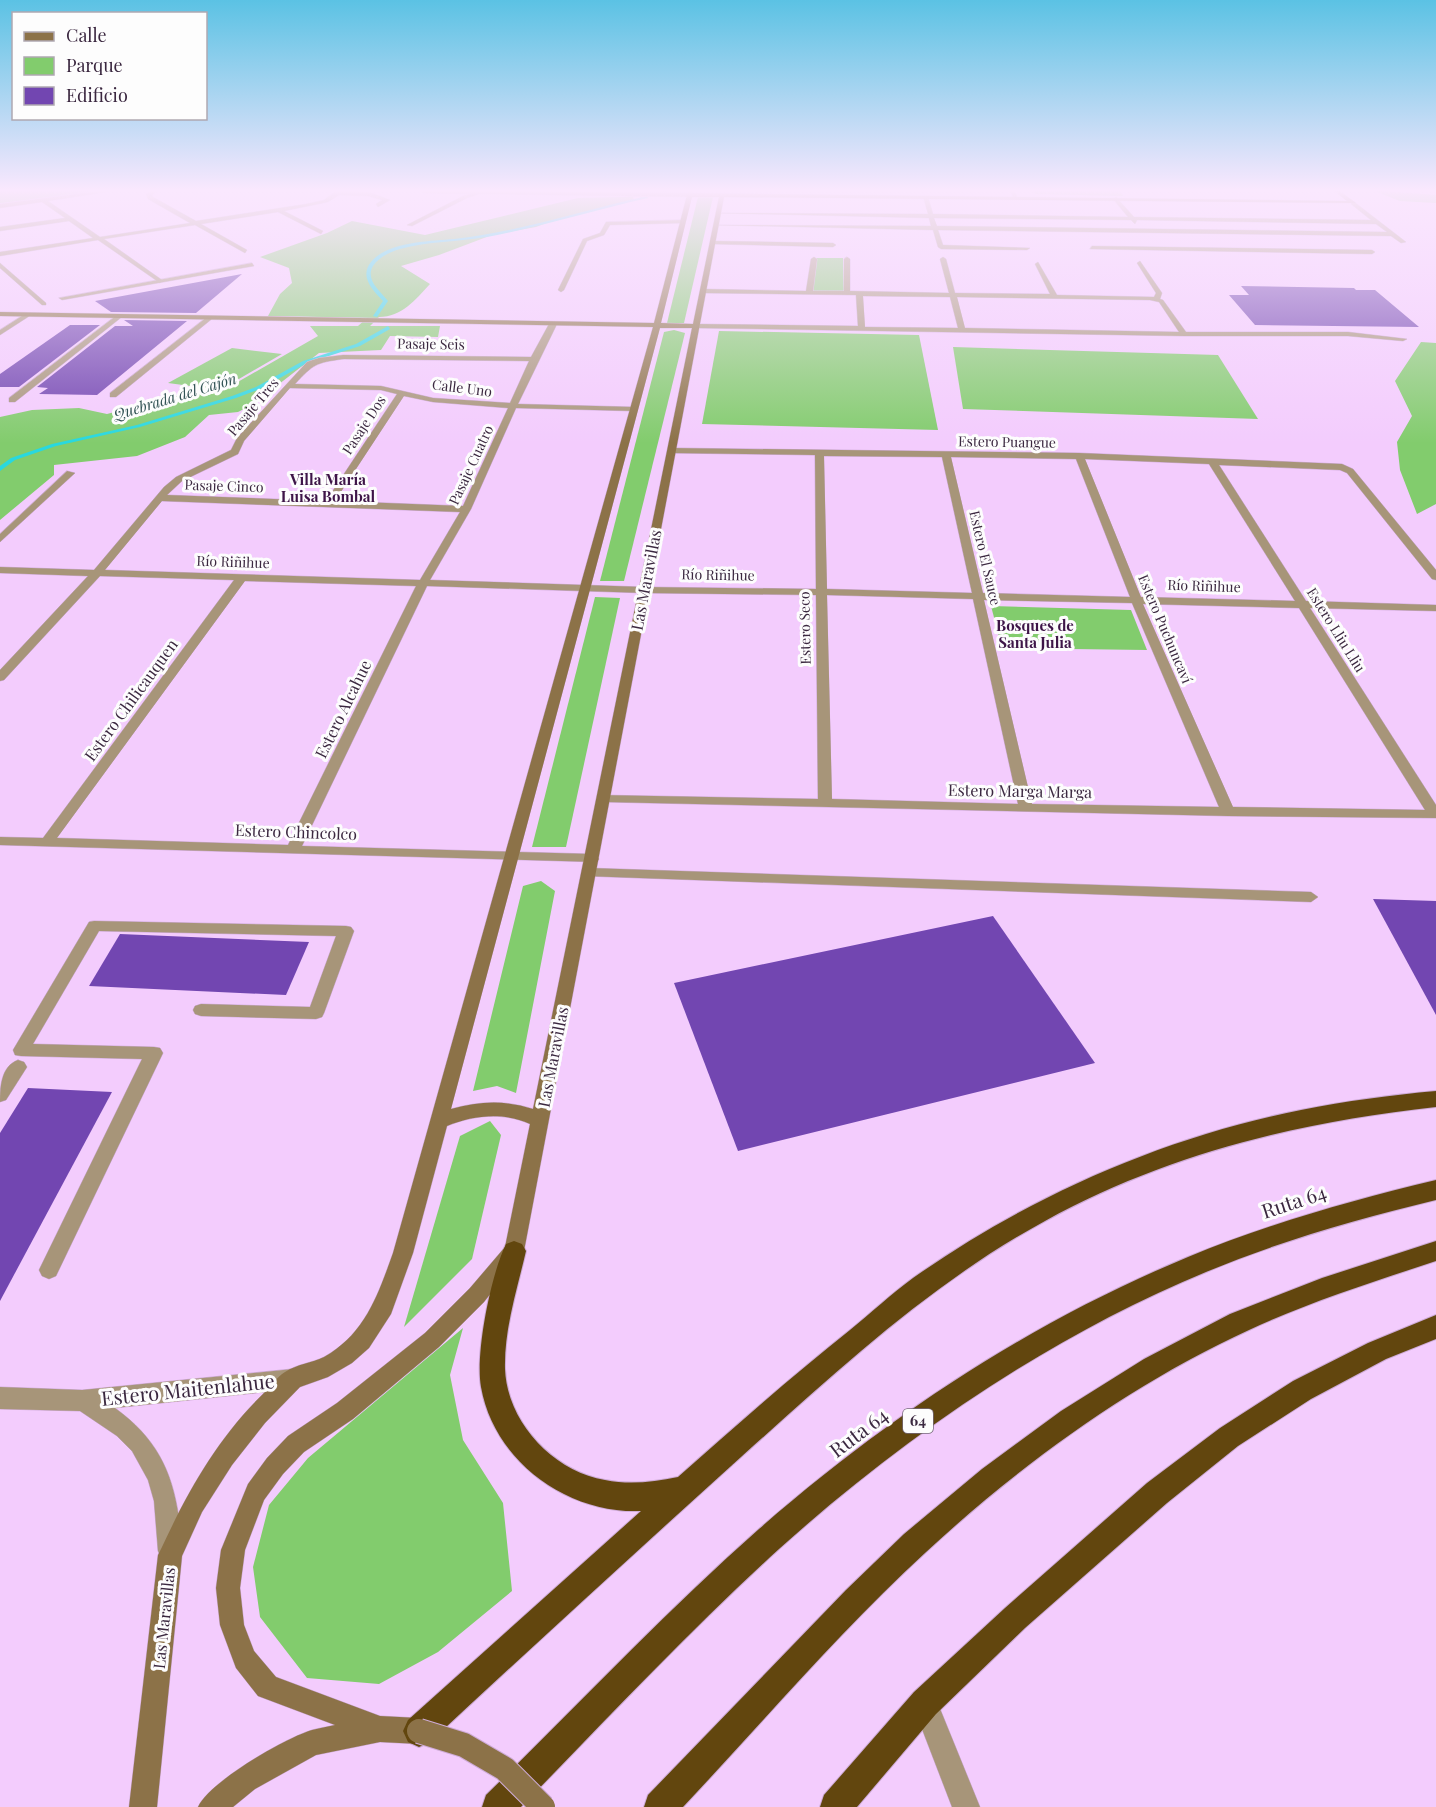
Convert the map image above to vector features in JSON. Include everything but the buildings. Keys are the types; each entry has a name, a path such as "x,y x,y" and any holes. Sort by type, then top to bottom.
{"highway":[{"path":"419,1731 772,1411 920,1287 989,1241 1058,1204 1128,1172 1199,1146 1348,1109 1436,1099"},
{"name":"Ruta 64","path":"498,1807 718,1586 820,1497 916,1423 1010,1360 1104,1308 1195,1266 1286,1231 1377,1204 1436,1190"},
{"path":"514,1251 493,1356 494,1388 504,1418 521,1445 541,1465 566,1481 594,1492 624,1497 655,1497 686,1489"},
{"path":"660,1807 868,1588 953,1510 1036,1444 1118,1388 1200,1342 1282,1304 1364,1273 1436,1251"},
{"path":"836,1807 925,1703 1015,1618 1157,1493 1229,1437 1302,1390 1377,1351 1436,1327"}],"street":[{"path":"11,274 44,304"},
{"path":"150,274 160,281"},
{"path":"62,298 198,274"},
{"path":"561,290 569,274"},
{"name":"Las Maravillas","path":"143,1807 170,1555 194,1504 224,1457 257,1415 293,1379 320,1370 345,1356 362,1341 384,1307 403,1253 670,274"},
{"name":"Las Maravillas","path":"380,1729 267,1687 245,1659 232,1625 228,1588 233,1550 252,1501 274,1466 296,1444 345,1411 432,1340 477,1295 514,1251 706,274"},
{"path":"809,292 812,274"},
{"path":"847,274 847,293"},
{"path":"947,274 962,330"},
{"path":"1043,274 1055,297"},
{"path":"1147,274 1159,293 1156,299"},
{"path":"703,291 1156,299 1163,304 1184,334"},
{"path":"859,293 861,328"},
{"path":"0,314 1184,334 1348,334 1403,339"},
{"path":"0,333 27,315"},
{"path":"12,400 119,316"},
{"path":"113,395 209,318"},
{"name":"Pasaje Cuatro","path":"423,583 466,509 534,359 553,324"},
{"name":"Pasaje Seis","path":"328,358 534,359"},
{"name":"Pasaje Tres","path":"0,677 97,573 179,478 235,452 240,440 288,386 310,364 328,358"},
{"name":"Calle Uno","path":"288,386 357,386 402,392 452,403 513,407 634,409"},
{"name":"Pasaje Dos","path":"329,503 402,392"},
{"name":"Estero Puangue","path":"672,451 1079,456 1342,467 1350,471 1436,577"},
{"name":"Estero Seco","path":"819,453 819,592 825,803"},
{"name":"Estero El Sauce","path":"945,455 1026,808"},
{"name":"Estero Puchuncaví","path":"1079,456 1136,599 1228,812"},
{"name":"Estero Lliu Lliu","path":"1212,461 1436,814"},
{"path":"0,539 70,473"},
{"name":"Pasaje Cinco","path":"161,498 466,509"},
{"name":"Río Riñihue","path":"0,570 644,590 1136,599 1436,608"},
{"name":"Estero Chilicauquen","path":"47,842 242,577"},
{"name":"Estero Alcahue","path":"292,850 423,583"},
{"name":"Estero Marga Marga","path":"604,798 1228,812 1436,814"},
{"name":"Estero Chincolco","path":"0,841 511,856 590,866 1311,897"},
{"path":"49,1270 154,1053 21,1050 94,926 346,931 316,1013 201,1010"},
{"path":"0,1095 18,1067"},
{"path":"438,1122 464,1112 491,1108 525,1112 540,1120"},
{"name":"Estero Maitenlahue","path":"0,1398 82,1401 293,1379"},
{"name":"Estero Maitenlahue","path":"82,1401 116,1420 131,1432 149,1456 162,1484 169,1518 170,1555"},
{"path":"925,1703 966,1807"},
{"path":"212,1807 245,1779 312,1743 380,1729 419,1731 464,1745 505,1769 543,1807"}],"green space":[{"path":"290,274 414,274 430,284 401,311 379,317 370,326 440,326 438,337 390,336 381,350 319,353 252,405 238,412 209,415 185,437 137,456 54,465 54,475 0,520 0,417 32,410 79,408 107,414 196,391 222,391 318,336 310,326 358,326 367,318 268,316 280,294 292,283"},
{"path":"679,274 695,274 684,323 667,323"},
{"path":"815,274 843,274 844,292 813,292"},
{"path":"674,330 685,333 624,581 600,581 664,332"},
{"path":"719,331 919,335 938,430 702,424"},
{"path":"1421,342 1436,343 1436,504 1417,514 1400,470 1397,442 1412,416 1395,381"},
{"path":"953,347 1218,355 1258,419 963,409"},
{"path":"232,348 282,354 220,390 168,383"},
{"path":"595,597 620,598 566,847 532,847"},
{"path":"991,606 1131,610 1147,650 1002,648"},
{"path":"541,881 555,891 516,1093 497,1086 473,1091 523,886"},
{"path":"490,1121 501,1135 472,1259 404,1327 460,1136"},
{"path":"463,1328 450,1375 463,1440 503,1503 512,1591 438,1652 379,1684 307,1678 260,1617 253,1567 269,1505 308,1458"}],"waterway":[{"path":"369,274 371,284 386,301 375,316"},
{"name":"Quebrada del Cajón","path":"0,469 13,459 54,445 138,426 234,397 258,388 305,362 358,345 388,328"}],"district":[{"name":"Villa María Luisa Bombal","path":"328,488"},
{"name":"Bosques de Santa Julia","path":"1035,634"}]}
